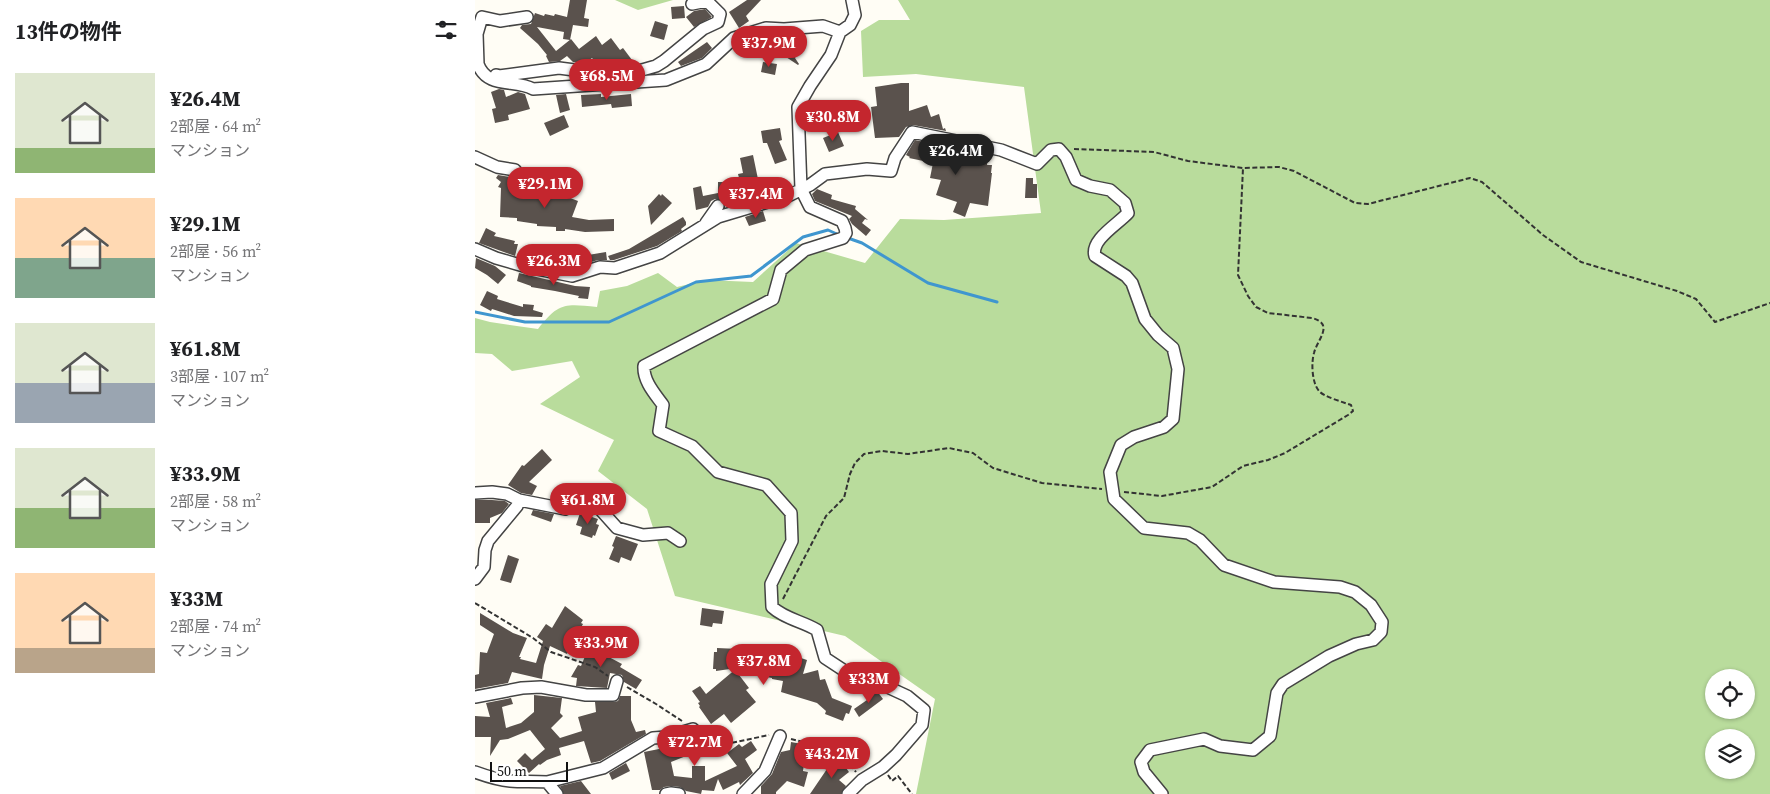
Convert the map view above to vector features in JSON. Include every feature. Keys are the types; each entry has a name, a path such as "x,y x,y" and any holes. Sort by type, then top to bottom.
{"street":[{"path":"848,794 862,780 896,755 922,725 924,710 907,696 881,684 857,679 825,658 817,630 803,622 781,615 772,607 771,584 792,541 791,513 766,485 718,472 692,446 659,432 663,405 643,373 644,366 773,299 781,270 805,250 843,238 846,233 842,222 810,207 801,189 798,107 809,86 831,55 839,32 850,25 855,15 852,0"},
{"path":"477,67 499,76 559,68 621,76 656,66 703,29 718,22 720,14 707,1 692,4"},
{"path":"527,18 500,21 478,15 477,67 488,78 500,83 520,84 533,89 660,82 706,64 733,38 766,28 784,29 823,26 839,32"},
{"path":"475,249 527,268 572,276 600,267 615,268 661,253 719,217 788,196 825,174 867,169 891,171 895,158 912,132 1001,150 1037,164 1051,150 1059,149 1066,157 1076,180 1090,186 1110,190 1125,203 1128,213 1104,234 1094,247 1095,256 1126,276 1132,283 1145,318 1157,335 1173,348 1178,368 1173,420 1165,427 1134,437 1121,445 1110,472 1114,499 1144,528 1189,532 1200,540 1224,565 1274,582 1340,587 1355,592 1371,605 1382,622 1381,632 1373,640 1356,644 1329,656 1283,684 1277,693 1270,736 1253,750 1220,746 1204,739 1150,750 1141,762 1144,772 1162,794"},
{"path":"475,157 497,166 515,170 521,178 531,184"},
{"path":"704,227 718,206"},
{"path":"475,493 492,492 507,494 519,500 565,509 590,498 617,528 643,535 668,533 680,541"},
{"path":"475,579 484,567 485,550 488,541 517,506 519,500"},
{"path":"475,697 522,688 541,687 586,695 613,695 617,682"},
{"path":"475,772 511,781 547,782 603,768 653,738 693,729"},
{"path":"743,794 765,771 780,736"},
{"path":"547,782 557,794"},
{"path":"666,794 679,794"}],"path":[{"path":"1059,149 1154,152 1188,162 1243,168 1279,167 1295,171 1355,203 1367,204 1470,178 1482,182 1543,235 1581,262 1696,299 1715,322 1770,303"},
{"path":"771,591 781,603 826,516 844,498 855,463 864,454 882,451 908,454 949,448 973,453 993,468 1042,483 1162,496 1212,487 1243,466 1268,460 1285,453 1353,411 1351,405 1320,392 1313,382 1313,354 1324,331 1323,325 1319,320 1268,313 1256,307 1248,296 1238,275 1243,168"},
{"path":"475,603 533,638 551,652 595,667 617,682"},
{"path":"780,736 840,751 862,780"},
{"path":"883,766 892,781 898,776 913,794"}],"green space":[{"path":"615,0 673,0 638,10"},
{"path":"898,0 1770,0 1770,794 916,794 935,699 845,636 675,596 647,509 598,471 614,440 540,404 580,377 572,361 512,371 492,354 475,353 475,318 538,329 557,309 577,305 597,307 600,291 627,286 658,273 677,287 706,280 753,282 796,243 865,263 900,219 944,220 1041,213 1024,87 916,74 863,77 861,31 879,20 910,20"}],"building":[{"path":"570,0 587,0 584,18 589,19 588,27 573,25 570,40 579,49 596,36 602,45 611,38 620,50 623,48 635,64 622,68 616,59 606,66 598,65 592,58 584,64 573,62 567,56 560,61 549,62 547,55 538,44 520,28 522,25 531,24 535,13 544,16 545,14 554,16 555,14 567,17","holes":["537,27 564,32 563,39 570,40 556,51"]},
{"path":"747,0 761,0 746,16 749,21 739,28 729,12"},
{"path":"684,6 685,18 672,19 671,7"},
{"path":"705,9 712,17 694,27 686,17 694,11"},
{"path":"655,21 668,25 664,40 650,36"},
{"path":"778,37 789,50 792,44 800,49 795,58 798,65 777,51 771,43"},
{"path":"707,42 712,48 702,58 681,66 678,62"},
{"path":"763,62 777,64 775,75 761,72"},
{"path":"909,83 909,111 927,105 931,117 939,114 943,129 945,128 946,131 913,125 906,127 899,137 875,138 871,107 877,106 875,87"},
{"path":"499,89 504,90 506,97 518,92 525,94 530,109 508,115 509,120 495,123 492,109 496,108 491,92"},
{"path":"566,94 570,110 560,113 556,95"},
{"path":"601,94 601,97 631,94 632,106 612,108 611,104 582,107 581,95"},
{"path":"564,115 569,127 550,136 544,123"},
{"path":"780,128 782,140 779,141 787,160 775,164 767,143 763,143 761,131"},
{"path":"838,132 844,146 829,152 823,138"},
{"path":"915,140 947,147 945,157 977,164 978,153 988,155 987,165 992,165 992,173 988,206 970,203 965,217 953,212 957,202 936,195 941,180 930,178 933,163 909,158 906,155"},
{"path":"753,155 759,184 756,185 759,197 742,202 741,200 723,201 715,199 711,201 708,207 696,210 693,188 701,186 703,196 718,193 718,182 740,182 738,174 743,173 740,158"},
{"path":"498,175 510,177 527,190 535,190 549,198 554,187 567,193 565,196 578,201 572,217 589,220 614,219 614,231 585,232 565,229 565,231 556,231 556,227 537,226 537,224 517,221 517,218 500,217 501,188 498,187 501,182 496,178"},
{"path":"1026,178 1033,178 1033,184 1037,184 1037,198 1025,198"},
{"path":"817,189 832,195 831,199 856,206 855,209 868,220 865,219 862,223 871,230 866,236 852,224 849,219 852,216 815,201 812,194"},
{"path":"659,194 661,196 662,194 672,203 651,225 648,206"},
{"path":"763,211 766,221 749,226 745,217"},
{"path":"683,217 686,225 681,229 682,231 657,246 610,260 608,256 629,249"},
{"path":"486,228 496,233 494,236 515,241 514,244 518,244 515,256 479,243"},
{"path":"552,250 560,252 559,257 587,252 588,255 606,252 607,260 598,260 572,268 547,263"},
{"path":"476,258 495,266 506,275 498,284 475,268"},
{"path":"519,273 575,286 590,287 588,299 531,287 517,281"},
{"path":"487,291 498,296 497,299 523,307 523,304 534,305 533,310 543,313 542,317 514,316 492,309 491,311 480,305"},
{"path":"542,449 552,460 529,482 537,486 532,495 521,493 508,485 522,465 524,466"},
{"path":"475,500 505,501 509,504 502,513 490,518 490,523 475,523"},
{"path":"533,510 554,514 551,522 531,515"},
{"path":"580,513 598,519 596,524 599,525 595,536 593,535 592,538 580,534 582,527 576,525"},
{"path":"616,536 638,544 631,561 621,557 619,563 609,559"},
{"path":"508,555 519,559 511,583 500,580"},
{"path":"565,606 583,620 581,623 583,624 567,654 550,646 542,679 512,672 508,683 475,689 475,675 479,674 480,652 487,653 494,634 480,625 480,613 513,633 527,638 519,657 521,657 520,659 536,663 543,641 537,637 546,624 552,628"},
{"path":"702,608 724,611 722,624 713,623 712,627 700,625"},
{"path":"602,639 613,646 607,656 622,664 620,667 642,680 636,689 624,682 622,675 610,673 607,688 576,686 577,678 571,677 578,665 581,666 591,642 598,645"},
{"path":"717,648 739,649 738,667 743,663 773,668 774,653 792,655 807,660 803,674 818,670 820,680 825,679 832,698 852,706 849,714 846,713 843,721 825,714 826,711 817,703 781,692 783,681 736,671 749,688 746,690 756,702 731,723 724,714 711,724 699,707 698,703 700,702 692,691 700,686 706,694 737,668 716,671 716,669 713,669 714,652 717,652"},
{"path":"877,691 883,699 859,717 854,709"},
{"path":"534,695 562,698 560,713 563,716 551,728 560,738 582,731 578,717 596,712 595,702 614,702 618,701 620,696 631,696 631,720 636,732 645,730 646,734 600,761 591,763 584,741 559,748 561,755 539,764 529,773 517,761 525,753 532,760 545,749 530,730 508,739 500,740 490,756 491,737 475,737 475,716 490,717 486,703 511,698 513,704 502,707 506,728 521,723 534,712"},
{"path":"695,736 702,745 691,754 671,762 674,776 692,778 692,766 705,766 705,781 737,766 727,753 739,744 742,747 751,741 757,750 745,759 753,773 740,785 739,782 723,790 718,779 714,791 702,790 701,794 672,786 664,787 660,790 652,790 644,752 669,747 668,744"},
{"path":"791,742 807,745 803,771 808,772 804,787 787,781 776,794 761,794 761,786 772,774 781,752 790,750"},
{"path":"838,757 849,772 839,780 846,786 841,794 810,794 828,765"},
{"path":"626,763 630,771 612,780 609,773"},
{"path":"581,781 591,794 564,794 560,786"}],"waterway":[{"path":"475,312 525,322 609,322 696,282 751,276 803,237 828,230 839,235"},
{"path":"845,237 862,243 928,283 997,302"}]}
